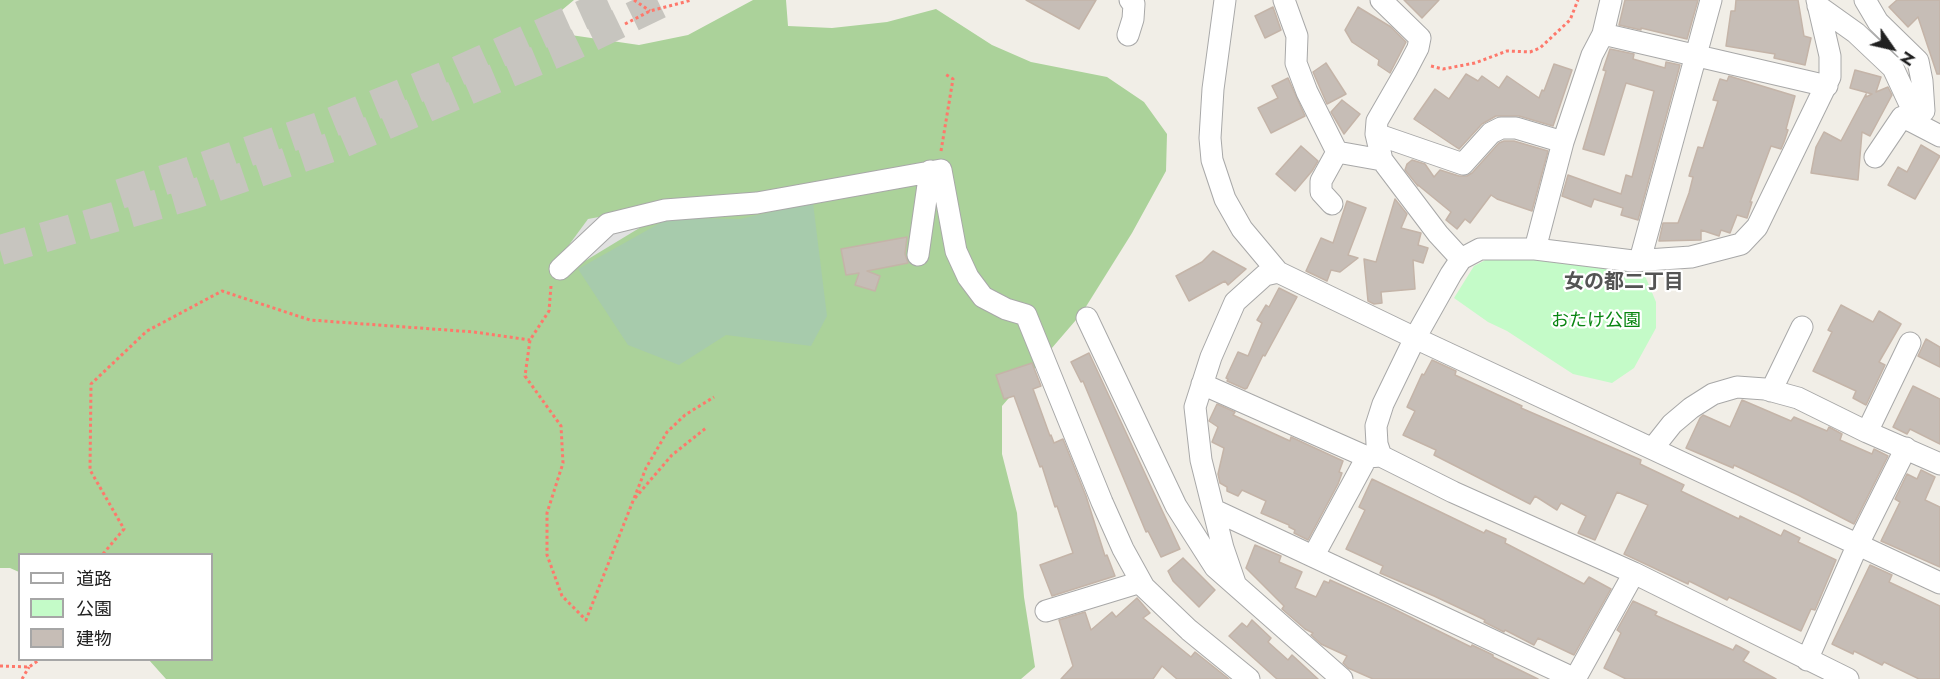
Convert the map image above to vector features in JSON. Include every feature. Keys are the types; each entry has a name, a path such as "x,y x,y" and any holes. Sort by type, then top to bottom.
{"street":[{"path":"1128,35 1133,19 1134,4 1130,0"},
{"path":"1225,0 1213,89 1210,138 1212,160 1225,199 1242,229 1278,272 1940,583"},
{"path":"1284,0 1297,36 1296,63 1307,92 1337,152"},
{"path":"1293,26 1302,0"},
{"path":"1380,0 1420,38 1413,57 1377,121 1376,134 1382,160 1438,234 1461,259"},
{"path":"1535,249 1563,142 1592,55 1603,34 1611,0"},
{"path":"1640,260 1711,0"},
{"path":"1865,0 1878,21 1918,60 1922,81 1923,113"},
{"path":"1818,3 1856,33 1893,68 1940,136"},
{"path":"1314,555 1374,456 1377,444 1376,426 1383,404 1415,338 1450,274 1461,259 1480,249 1535,249 1633,261 1690,257 1741,244 1757,227 1830,77 1830,56 1818,3"},
{"path":"1603,34 1827,86"},
{"path":"1875,157 1902,117 1923,113"},
{"path":"1376,134 1463,164 1491,133 1501,128 1516,128 1563,142"},
{"path":"1337,152 1382,160"},
{"path":"1332,204 1322,192 1321,181 1337,152"},
{"path":"560,269 608,224 665,210 757,202 941,170 956,251 968,277 983,297 1006,309 1026,315 1102,502 1123,549 1144,587 1189,630 1249,679"},
{"path":"918,255 934,171"},
{"path":"1235,583 1223,548 1201,460 1195,407 1227,317 1235,302 1265,275 1278,272"},
{"path":"1087,318 1176,506 1215,567 1342,679"},
{"path":"1771,391 1802,327"},
{"path":"1867,432 1910,343"},
{"path":"1202,384 1374,456 1634,573 1848,679"},
{"path":"1653,448 1672,424 1690,408 1713,394 1737,387 1771,391 1798,398 1940,464"},
{"path":"1807,660 1858,544 1906,448"},
{"path":"1214,510 1575,679 1634,573"},
{"path":"1046,612 1141,582"}],"path":[{"path":"634,0 650,11"},
{"path":"626,24 650,11 692,0"},
{"path":"1413,57 1429,66 1443,69 1475,63 1507,51 1530,52 1540,48 1570,20 1578,0"},
{"path":"934,171 953,80 945,74"},
{"path":"560,269 551,286 549,311 530,340 525,376 561,426 562,463 547,513 547,555 562,596 586,620 646,468 668,432 685,415 714,397"},
{"path":"105,553 124,529 90,470 91,384 147,331 222,291 310,320 474,332 530,340"},
{"path":"632,501 672,455 706,428"},
{"path":"22,679 29,667 38,661"},
{"path":"0,666 29,667"}],"green space":[{"path":"0,0 574,0 556,15 557,33 639,45 688,35 753,0 786,0 788,26 832,28 887,22 936,9 992,45 1031,62 1107,77 1144,102 1167,134 1166,171 1132,233 1082,313 1002,406 1002,454 1017,513 1024,597 1035,667 1021,679 166,679 150,661 213,661 213,553 18,553 18,572 10,568 0,568"},
{"path":"813,203 827,316 811,346 726,335 679,365 628,345 578,269 669,218 740,219"},
{"name":"おたけ公園","path":"1497,254 1643,271 1656,302 1656,328 1634,368 1612,383 1573,374 1507,331 1488,322 1454,298 1474,266"}],"shaded area":[{"path":"637,210 646,224 580,264 566,249 588,219"}],"building":[{"path":"1026,0 1096,0 1079,29"},
{"path":"1404,0 1439,0 1422,18"},
{"path":"1625,0 1698,0 1687,39 1619,25"},
{"path":"1736,0 1798,0 1804,36 1811,38 1805,65 1774,58 1775,54 1726,46 1731,11 1735,11"},
{"path":"1897,0 1940,0 1940,74 1937,74 1918,17 1908,27 1889,7"},
{"path":"1273,7 1281,30 1265,38 1255,16"},
{"path":"1358,7 1391,27 1406,42 1390,73 1378,65 1379,60 1352,42 1345,30"},
{"path":"1610,49 1634,54 1633,59 1665,68 1666,62 1680,65 1638,220 1621,215 1623,208 1594,199 1591,207 1562,196 1568,175 1621,194 1626,175 1632,177 1654,91 1626,83 1604,155 1583,149 1606,71 1603,70"},
{"path":"1326,63 1346,94 1327,104 1313,72"},
{"path":"1554,64 1572,70 1553,126 1519,116 1496,116 1482,124 1459,149 1414,119 1435,89 1449,99 1466,74 1478,81 1482,76 1499,88 1507,76 1539,98"},
{"path":"1855,70 1881,77 1876,92 1888,87 1892,95 1870,136 1862,132 1858,180 1811,173 1816,147 1824,132 1841,141 1866,94 1866,97 1872,94 1850,88"},
{"path":"1729,76 1795,96 1784,142 1781,149 1771,146 1750,202 1752,202 1747,218 1737,215 1730,233 1721,230 1719,236 1701,230 1701,240 1659,241 1663,223 1678,223 1689,193 1693,177 1689,176 1698,147 1703,148 1718,101 1713,100 1720,79 1727,81"},
{"path":"1288,78 1305,116 1271,133 1258,108 1278,98 1272,86"},
{"path":"1342,100 1360,114 1344,134 1331,112"},
{"path":"1514,141 1548,151 1532,211 1491,195 1470,223 1465,219 1457,229 1446,220 1451,212 1418,186 1405,170 1407,164 1412,160 1425,164 1434,177 1440,170 1467,176 1499,143"},
{"path":"1921,145 1940,156 1915,199 1888,185 1898,167 1907,172"},
{"path":"1301,146 1318,161 1295,191 1276,174"},
{"path":"1395,199 1407,214 1401,228 1421,233 1418,245 1428,248 1423,263 1413,260 1415,289 1381,292 1382,303 1374,304 1368,301 1364,259 1376,262"},
{"path":"1347,201 1366,208 1348,255 1358,258 1340,272 1331,270 1327,281 1306,271 1321,238 1333,243"},
{"path":"907,237 905,254 908,263 867,271 880,276 875,291 855,285 859,273 846,275 841,249"},
{"path":"1213,251 1246,269 1228,285 1225,281 1189,301 1176,276 1202,262"},
{"path":"1279,288 1297,297 1245,389 1227,381 1226,378 1238,352 1248,356 1262,323 1257,320 1266,305 1269,307"},
{"path":"1841,305 1873,322 1879,311 1901,324 1879,362 1885,365 1866,405 1853,398 1856,391 1813,371 1832,332 1828,330"},
{"path":"1926,339 1940,347 1940,367 1918,356"},
{"path":"1089,353 1180,549 1161,557 1148,531 1146,532 1083,381 1081,382 1071,362"},
{"path":"1432,360 1456,371 1455,375 1522,406 1521,408 1641,460 1640,464 1684,485 1681,491 1781,536 1784,530 1800,538 1798,542 1836,560 1815,610 1811,609 1801,631 1729,597 1727,600 1689,581 1688,584 1624,554 1648,505 1617,492 1595,540 1578,533 1586,516 1561,503 1557,510 1535,496 1530,504 1434,455 1436,450 1403,435 1415,411 1407,407 1422,374 1424,375"},
{"path":"1032,363 1041,386 1033,389 1050,436 1054,443 1063,439 1086,496 1105,556 1107,555 1115,576 1052,596 1040,565 1073,553 1014,396 1004,399 996,375"},
{"path":"1913,386 1940,399 1940,444 1910,429 1907,434 1893,427"},
{"path":"1742,400 1791,421 1794,417 1827,431 1829,427 1842,434 1840,440 1872,454 1874,449 1888,456 1854,524 1734,465 1733,468 1686,448 1703,415 1730,427"},
{"path":"1217,404 1235,412 1233,415 1290,441 1291,437 1343,461 1338,484 1308,540 1294,533 1295,530 1289,525 1261,513 1266,501 1242,490 1238,496 1227,491 1227,487 1220,483 1218,474 1224,448 1212,442 1218,427 1209,421"},
{"path":"1921,470 1935,477 1925,500 1940,507 1940,567 1881,541 1900,502 1895,499 1907,474 1917,479"},
{"path":"1372,479 1484,533 1486,530 1506,539 1505,543 1584,584 1589,577 1611,589 1574,655 1538,638 1534,645 1505,630 1504,632 1484,622 1485,620 1380,573 1383,566 1346,549 1365,510 1359,507"},
{"path":"1255,545 1281,556 1279,562 1302,572 1295,588 1316,597 1324,581 1329,583 1330,580 1471,647 1472,645 1538,679 1373,679 1348,668 1343,663 1347,656 1321,644 1311,635 1313,633 1282,609 1284,606 1246,568"},
{"path":"1183,558 1215,590 1199,607 1173,581 1168,571"},
{"path":"1870,565 1892,575 1889,582 1940,606 1940,679 1919,679 1884,662 1882,665 1854,651 1853,654 1832,644"},
{"path":"1137,598 1150,613 1143,618 1191,657 1195,652 1229,679 1177,679 1162,666 1153,679 1061,679 1073,666 1059,620 1085,612 1091,630 1112,612 1116,617"},
{"path":"1633,601 1657,612 1655,615 1733,650 1736,645 1749,652 1743,661 1776,679 1626,679 1604,668 1621,633 1617,630"},
{"path":"1252,620 1271,638 1268,642 1288,660 1292,655 1318,679 1277,679 1229,636 1242,623 1247,627"}],"tunnel":[{"path":"120,194 325,125 456,72 616,0"},
{"path":"0,250 194,194 335,146 572,46 667,0"}],"district":[{"name":"女の都二丁目","path":"1624,283"}]}
